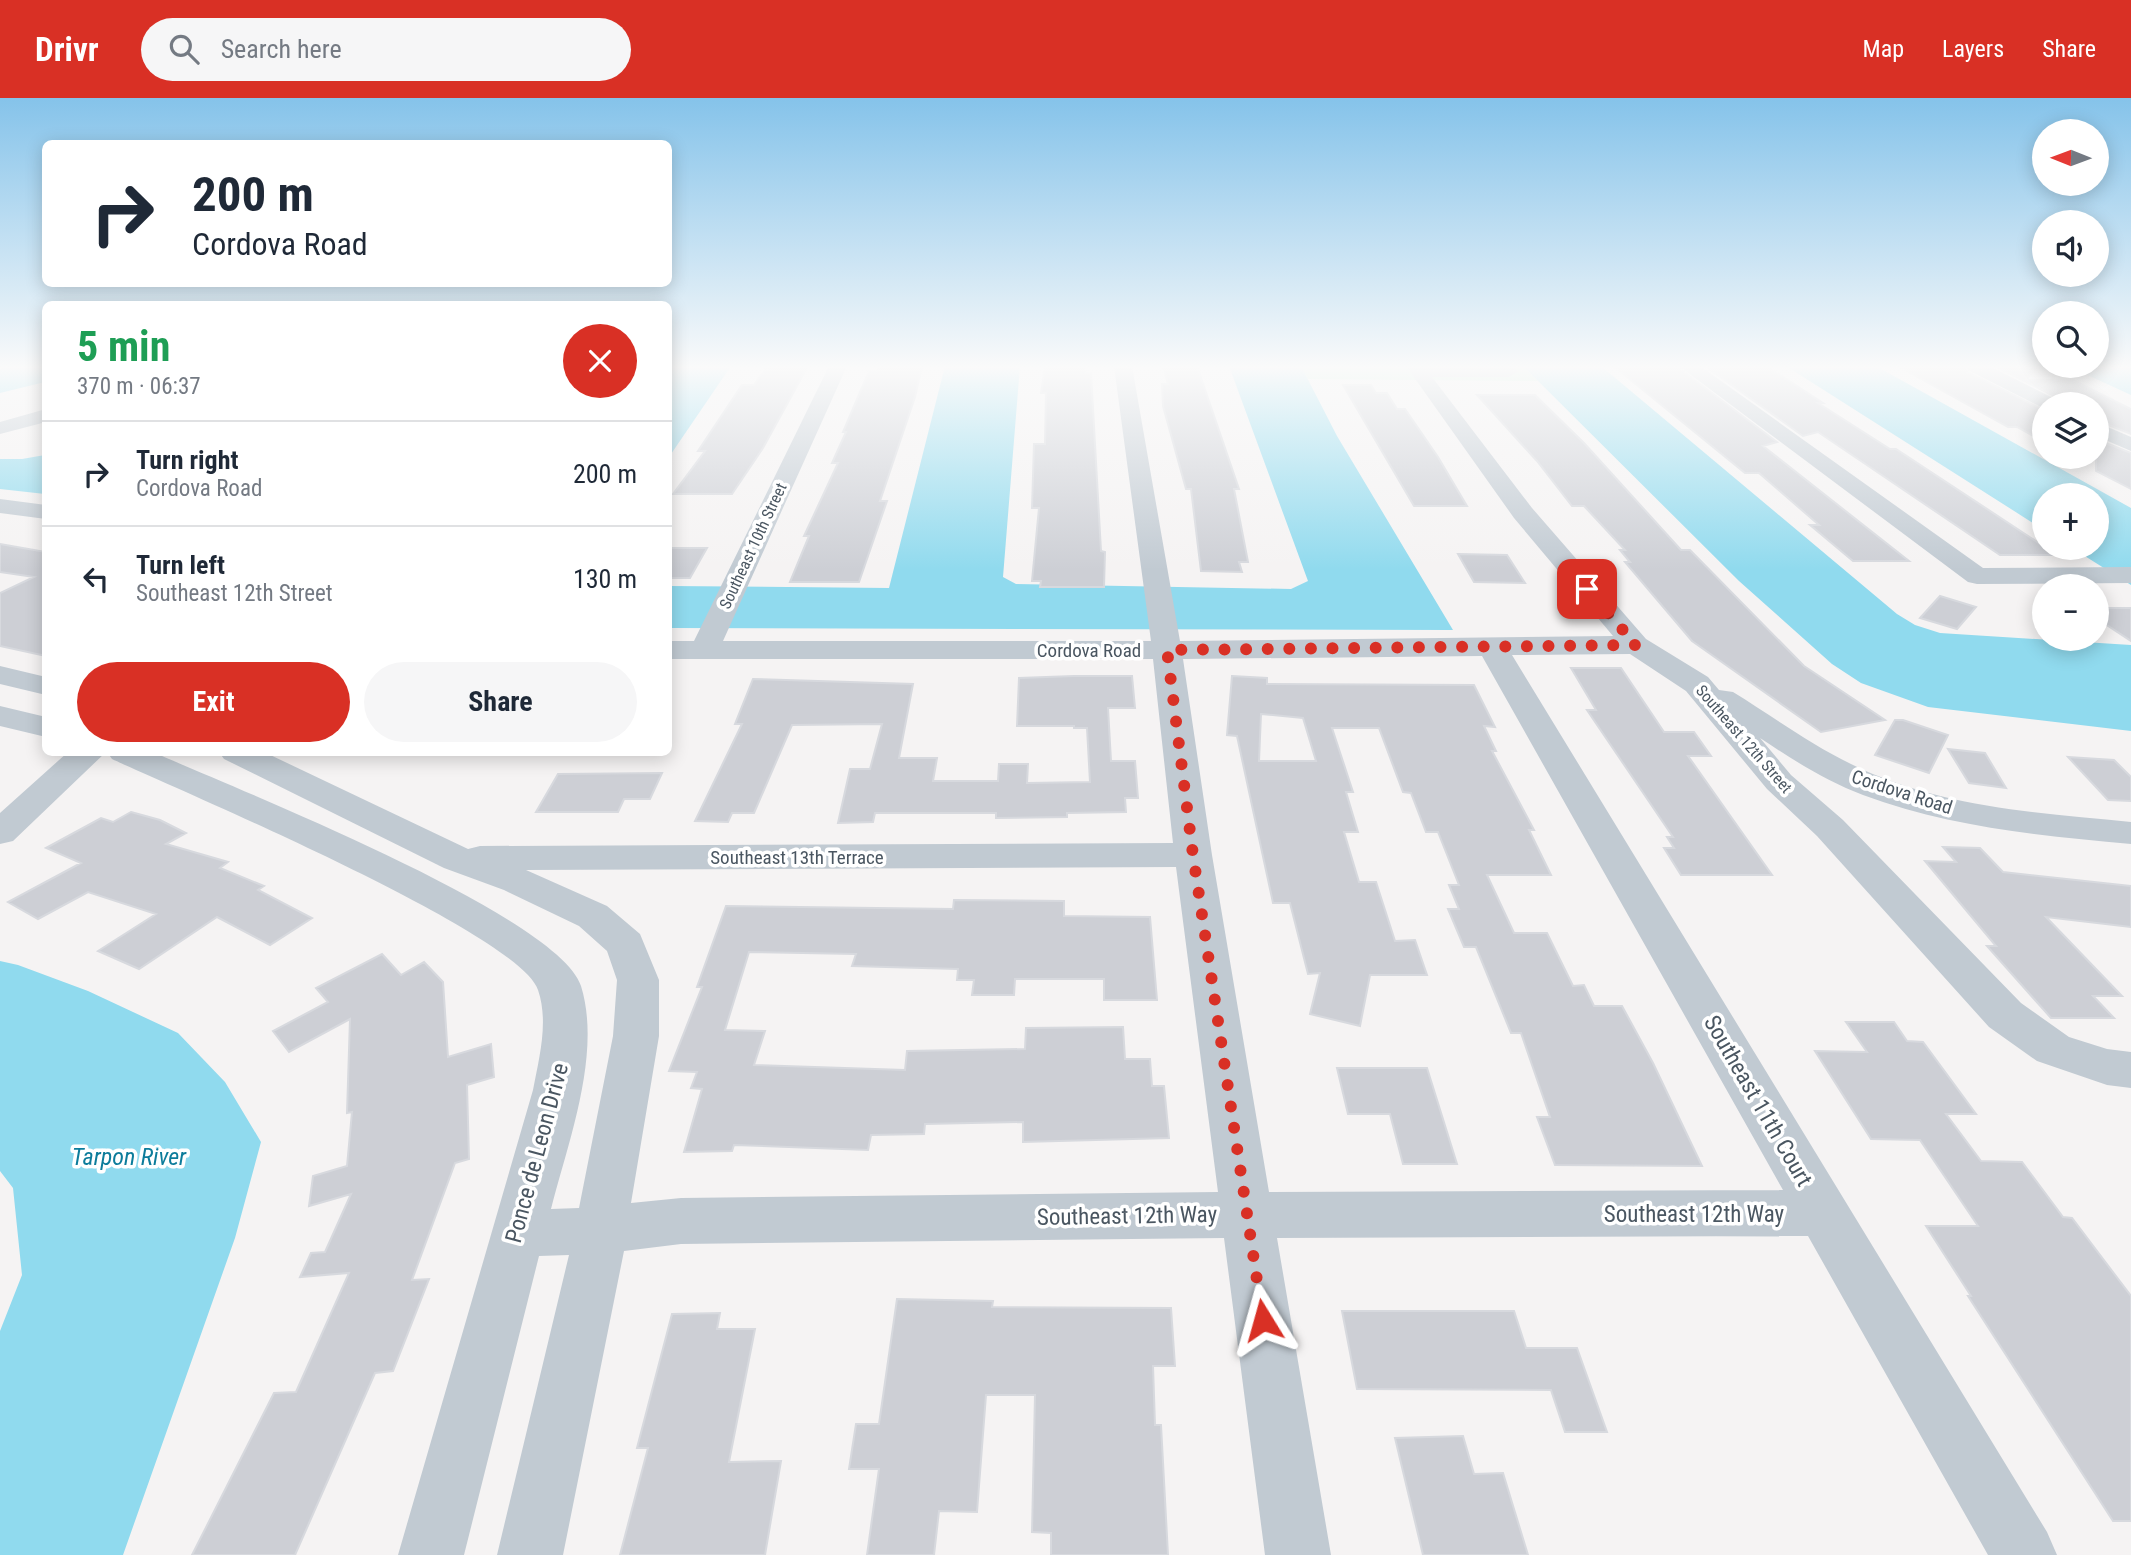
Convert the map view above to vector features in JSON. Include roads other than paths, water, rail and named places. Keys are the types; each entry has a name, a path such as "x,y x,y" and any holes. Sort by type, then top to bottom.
{"street":[{"name":"Southeast 10th Street","path":"708,643 806,434"},
{"path":"1133,434 1166,642 1193,855 1298,1555"},
{"name":"Southeast 12th Street","path":"1465,434 1523,513 1636,645 1697,684 1779,782 1830,828 2005,1015 2053,1049 2107,1067 2131,1070"},
{"path":"1782,434 1977,576 2131,575"},
{"path":"2109,434 2131,445"},
{"path":"0,506 42,511"},
{"name":"Cordova Road","path":"672,648 708,643 1166,642 1492,647 1636,645"},
{"name":"Southeast 11th Court","path":"1492,647 2024,1555"},
{"path":"0,675 42,685"},
{"name":"Cordova Road","path":"1697,684 1841,772 1893,793 2008,821 2131,833"},
{"path":"0,716 42,726"},
{"path":"0,833 85,756"},
{"name":"Ponce de Leon Drive","path":"133,756 405,880 491,927 534,956 559,985 566,1036 557,1090 431,1555"},
{"path":"244,756 457,859 518,881 593,916 625,944 638,980 636,1036 601,1230 530,1555"},
{"path":"1830,828 1845,806 1867,797 1893,793"},
{"name":"Southeast 13th Terrace","path":"405,880 457,859 1193,855"},
{"name":"Southeast 12th Way","path":"516,1234 601,1230 681,1221 1824,1213"}],"water":[{"path":"672,434 685,434 672,453"},
{"path":"928,434 1015,434 1003,577 1016,584 1291,589 1308,581 1254,434 1336,434 1453,630 672,628 672,586 889,588"},
{"path":"1591,434 1682,434 1897,614 1915,625 1940,633 2032,639 2032,651 2109,651 2109,644 2131,645 2131,731 1928,707 1861,683 1832,664 1739,581"},
{"path":"1893,434 1998,434 2032,453 2032,469 2061,469 2086,483 2032,483 2032,522"},
{"path":"42,456 42,494 0,489 0,459"},
{"path":"2109,496 2131,508 2131,585 2091,560 2109,560"},
{"name":"Tarpon River","path":"0,961 88,991 178,1033 225,1082 261,1142 235,1238 123,1555 0,1555 0,1331 22,1275 13,1188 0,1171"}]}
